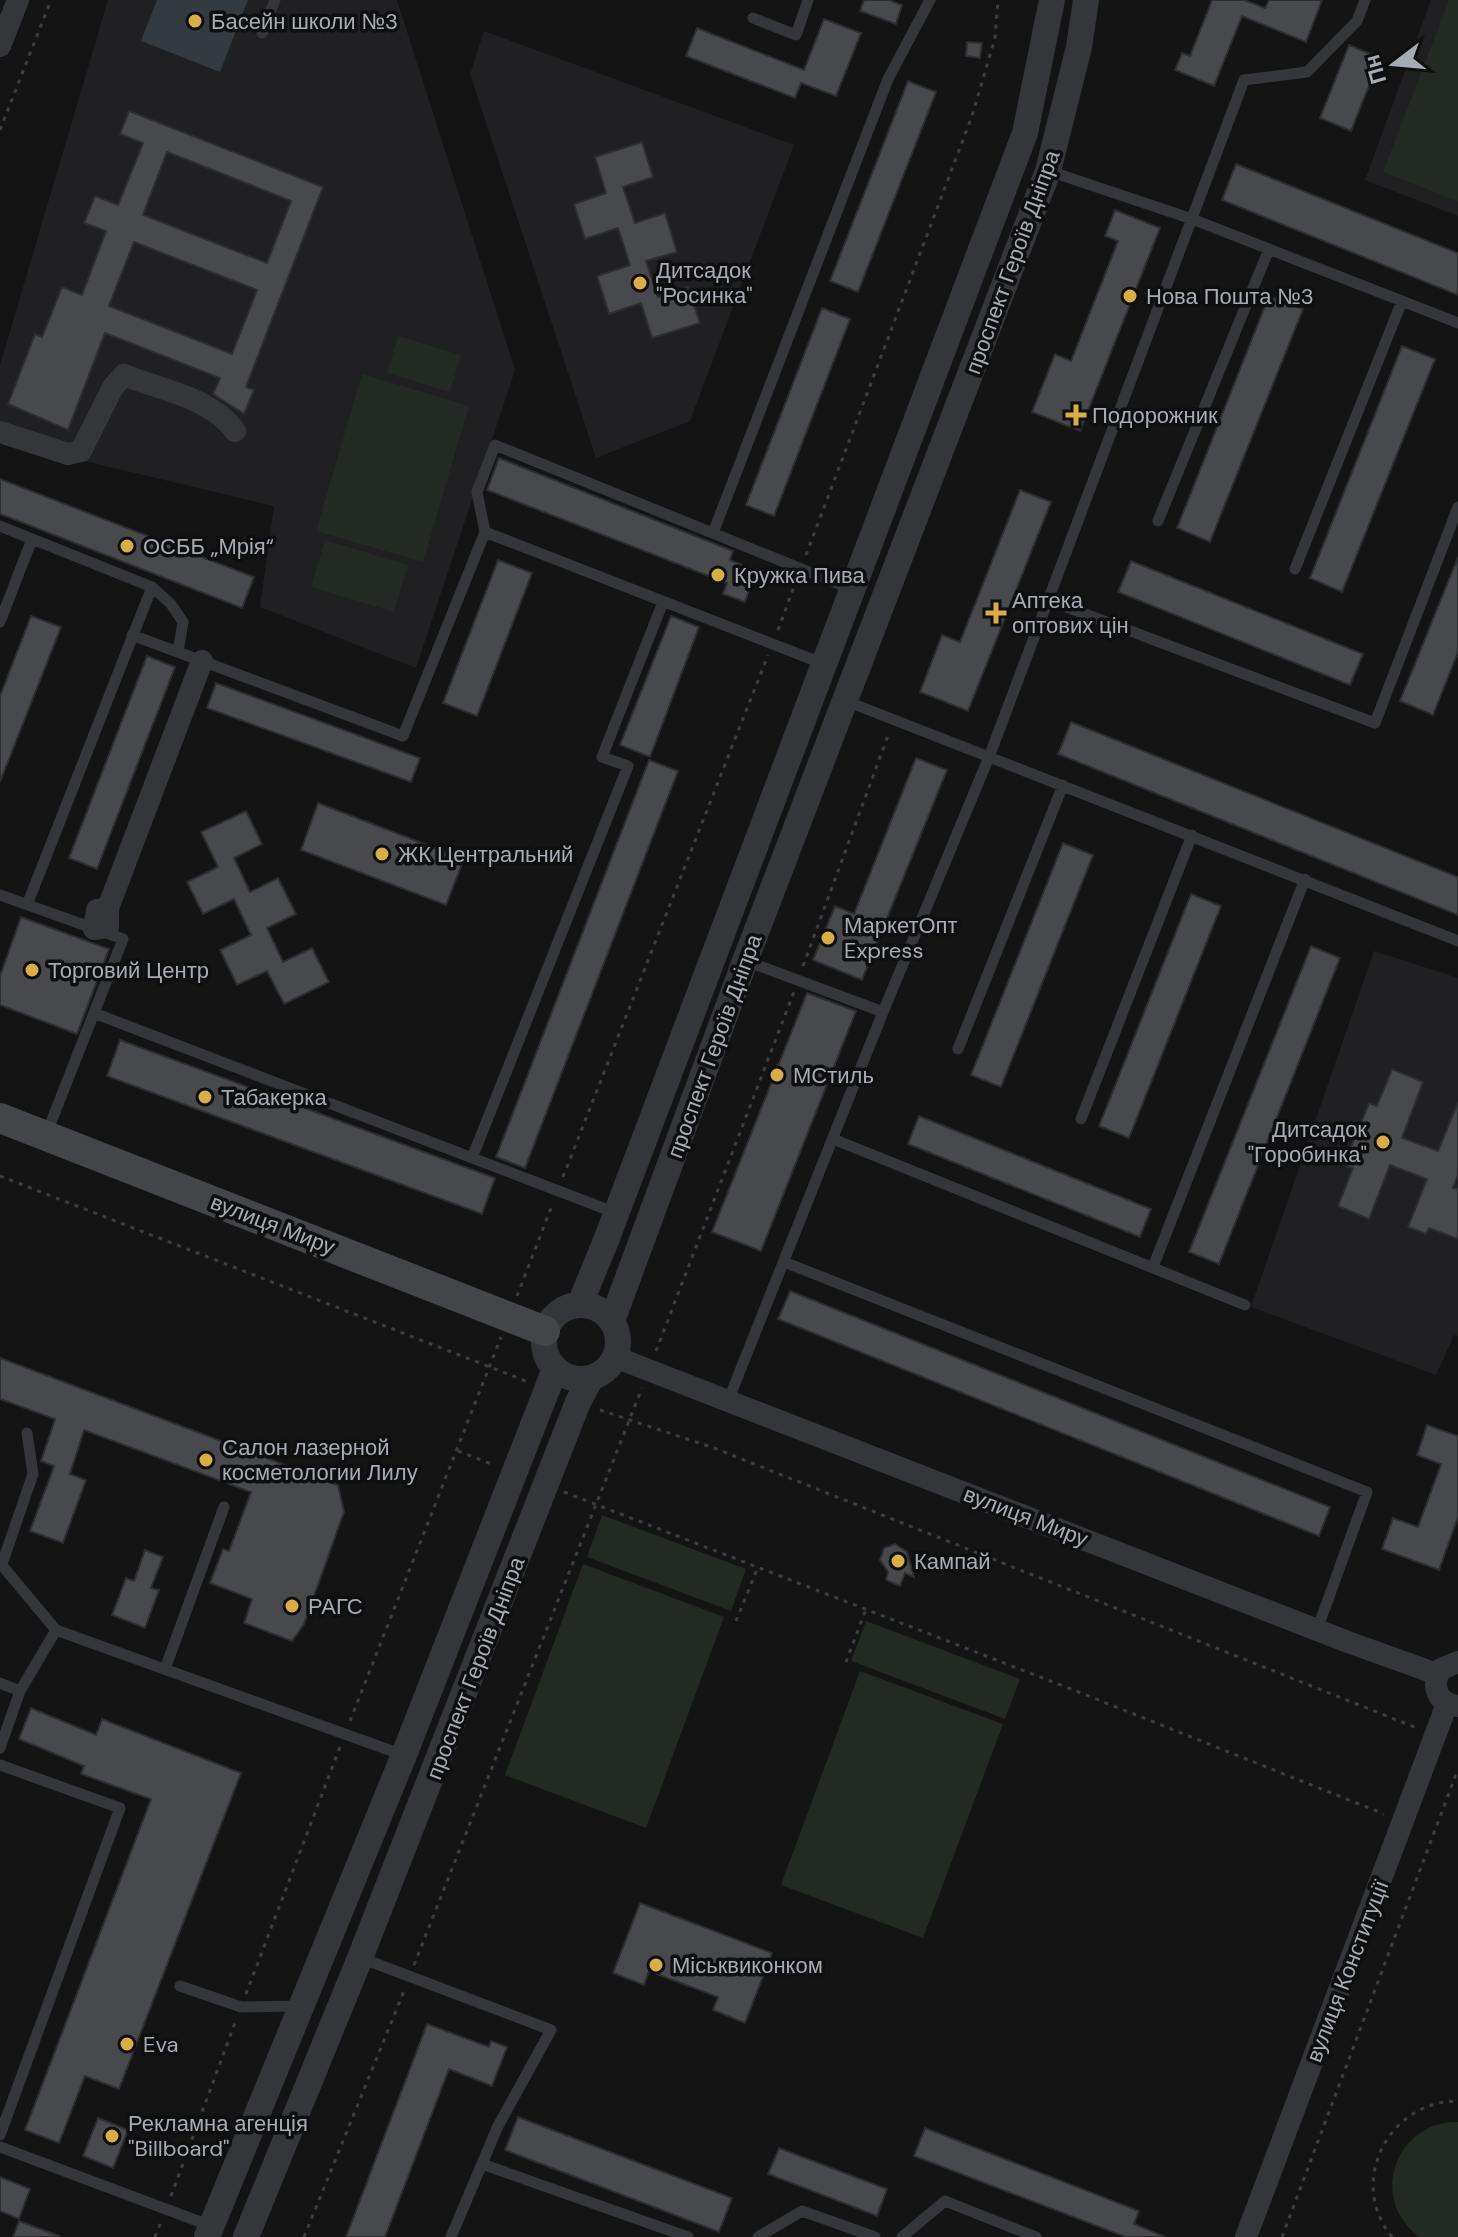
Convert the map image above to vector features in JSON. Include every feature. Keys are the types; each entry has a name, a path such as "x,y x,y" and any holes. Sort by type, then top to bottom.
{"main road":[{"name":"вулиця Миру","path":"0,1118 545,1331"}],"street":[{"path":"2,37 18,0"},
{"name":"проспект Героїв Дніпра","path":"580,1304 1025,133 1052,0"},
{"name":"проспект Героїв Дніпра","path":"612,1321 745,961 1048,171 1079,47 1086,0"},
{"path":"0,432 68,454 81,451 113,387 124,375 208,408 227,419 235,431"},
{"path":"918,415 951,428"},
{"path":"94,929 97,910 108,908 202,661"},
{"path":"788,757 819,771"},
{"path":"580,1304 593,1306 612,1321 618,1332 618,1345 609,1367 591,1378 552,1379 544,1344 545,1331 558,1312 580,1304"},
{"name":"вулиця Миру","path":"615,1357 1437,1674"},
{"name":"проспект Героїв Дніпра","path":"552,1379 404,1755 212,2225 248,2231 360,1958 578,1402 591,1378"},
{"path":"1452,1705 1437,1694 1435,1681 1446,1665 1458,1662"},
{"name":"вулиця Конституції","path":"1246,2237 1436,1735 1452,1705"},
{"path":"326,1943 360,1958"}],"lane":[{"path":"262,33 275,0"},
{"path":"753,18 796,35 808,0"},
{"path":"713,533 888,79 930,0"},
{"path":"728,1401 883,1012 989,757 1244,80 1307,72 1357,21 1365,0"},
{"path":"1048,171 1192,219 1458,323"},
{"path":"1158,521 1269,249"},
{"path":"1295,569 1402,301"},
{"path":"132,635 403,736 485,532 477,492 495,445 851,589"},
{"path":"1048,600 1375,723 1458,507"},
{"path":"0,526 152,587 171,604 183,622 178,652"},
{"path":"485,532 824,664"},
{"path":"0,622 32,539"},
{"path":"27,905 152,587"},
{"path":"472,1158 628,766 602,757 663,602"},
{"path":"846,701 1458,941"},
{"path":"958,1049 1063,785"},
{"path":"1081,1119 1192,835"},
{"path":"1153,1267 1305,879"},
{"path":"0,895 123,939 46,1136"},
{"path":"745,961 883,1012"},
{"path":"94,1013 616,1213"},
{"path":"833,1139 1245,1305"},
{"path":"784,1262 1367,1492 1317,1630"},
{"path":"27,1433 33,1474 1,1564 56,1630 404,1755"},
{"path":"165,1669 224,1507"},
{"path":"0,1748 20,1691 56,1630"},
{"path":"0,1683 20,1691"},
{"path":"0,1765 120,1808 0,2135"},
{"path":"360,1958 551,2030 498,2126 451,2237"},
{"path":"180,1986 241,2007 301,2006"},
{"path":"0,2147 212,2225"},
{"path":"482,2164 688,2237"},
{"path":"902,2237 945,2201 1036,2237"},
{"path":"758,2237 802,2211 875,2237"}],"path":[{"path":"0,130 51,0"},
{"path":"155,2237 345,1734 772,644 972,116 995,38 998,0"},
{"path":"304,2237 630,1420 889,733"},
{"path":"0,1176 490,1367 552,1379"},
{"path":"578,1402 714,1448 1436,1735"},
{"path":"458,1451 515,1473"},
{"path":"546,1486 1395,1819"},
{"path":"736,1621 758,1567"},
{"path":"846,1662 866,1609"},
{"path":"1282,2237 1458,1769"},
{"path":"1392,2237 1381,2221 1373,2192 1375,2161 1381,2147 1399,2123 1411,2114 1440,2102 1458,2101"}],"shaded area":[{"path":"108,0 397,0 515,370 416,668 260,607 274,506 0,441 0,365"},
{"name":"Басейн школи №3","path":"157,0 248,0 220,72 141,41"},
{"path":"1431,0 1458,0 1458,216 1365,180"},
{"path":"1449,0 1458,0 1458,201 1383,172"},
{"name":"Дитсадок \"Росинка\"","path":"484,31 794,145 690,421 596,458 470,74"},
{"path":"398,336 461,355 450,392 387,373"},
{"path":"362,374 469,406 423,562 316,531"},
{"path":"325,540 408,565 394,612 311,587"},
{"name":"Дитсадок \"Горобинка\"","path":"1374,951 1458,978 1458,1336 1454,1335 1436,1375 1251,1307"},
{"path":"602,1515 746,1569 731,1611 587,1557"},
{"path":"583,1564 724,1617 646,1828 505,1775"},
{"path":"866,1621 1020,1679 1005,1719 851,1661"},
{"path":"860,1671 1003,1724 923,1938 781,1885"},
{"path":"1458,2122 1458,2237 1420,2237 1407,2226 1396,2207 1392,2190 1399,2156 1409,2142 1423,2131 1439,2124"}],"building":[{"path":"864,0 889,0 902,5 896,24 860,11"},
{"path":"1212,0 1244,0 1265,8 1269,0 1322,0 1306,42 1242,16 1214,86 1175,70 1182,53 1190,56"},
{"path":"824,19 861,33 836,96 801,83 795,98 686,56 697,28 804,70"},
{"path":"967,42 982,43 980,58 966,56"},
{"path":"1349,45 1380,58 1351,131 1320,118"},
{"path":"908,81 936,92 858,292 830,281"},
{"path":"129,111 323,187 246,387 254,390 244,414 213,394 220,378 105,333 68,430 8,404 35,334 42,337 62,287 82,295 106,231 84,223 95,196 118,205 143,143 120,134","holes":["167,152 291,201 267,263 143,215","134,242 257,290 232,354 109,306"]},
{"path":"642,142 653,177 623,187 635,223 665,213 677,252 646,261 658,297 688,287 700,323 652,338 641,303 609,314 597,276 630,265 618,228 585,239 574,204 606,193 595,157"},
{"path":"1236,164 1458,253 1458,295 1222,200"},
{"path":"1115,210 1160,228 1080,431 1032,412 1055,354 1071,361 1118,241 1105,236"},
{"path":"1269,296 1303,309 1210,542 1177,528"},
{"path":"822,308 850,319 774,516 746,505"},
{"path":"1402,346 1435,359 1342,592 1310,578"},
{"path":"499,458 733,551 730,560 756,571 745,602 723,594 727,583 487,490"},
{"name":"ОСББ „Мрія“","path":"0,479 254,577 242,608 0,514"},
{"path":"1020,490 1051,502 968,711 920,692 942,635 960,642"},
{"path":"1458,557 1458,652 1433,715 1400,701"},
{"path":"498,560 532,573 477,716 443,703"},
{"path":"1131,561 1363,654 1350,685 1118,592"},
{"path":"31,616 61,627 0,782 0,696"},
{"path":"671,616 699,627 650,757 620,745"},
{"path":"147,656 175,667 97,869 69,858"},
{"path":"216,683 420,758 411,782 207,708"},
{"path":"1071,722 1458,877 1458,915 1058,754"},
{"path":"916,758 947,770 862,980 813,960 835,906 854,914"},
{"path":"649,760 678,771 525,1168 496,1157"},
{"name":"ЖК Центральний","path":"318,803 464,859 446,905 301,850"},
{"path":"246,811 262,844 234,858 250,892 278,878 296,914 267,928 283,962 312,948 329,982 284,1004 267,971 237,985 220,950 251,935 234,899 203,914 187,882 218,867 201,832"},
{"path":"1063,843 1093,855 1001,1087 971,1075"},
{"path":"1191,894 1221,906 1129,1138 1099,1126"},
{"path":"21,917 109,949 77,1034 0,1005 0,976"},
{"path":"1311,946 1340,958 1219,1264 1189,1252"},
{"path":"807,993 856,1011 761,1251 712,1232"},
{"path":"120,1040 495,1178 482,1214 107,1076"},
{"path":"1392,1069 1423,1082 1402,1138 1438,1151 1458,1102 1458,1175 1453,1188 1458,1189 1458,1239 1429,1228 1426,1234 1408,1227 1427,1179 1390,1165 1369,1219 1338,1206 1353,1168 1344,1165 1351,1147 1369,1103 1377,1106"},
{"path":"919,1116 1151,1209 1140,1237 908,1144"},
{"path":"790,1291 1330,1507 1319,1536 778,1319"},
{"path":"0,1358 338,1485 344,1512 304,1624 292,1641 244,1623 252,1599 210,1583 223,1549 229,1551 251,1492 84,1430 70,1474 86,1480 63,1543 30,1531 54,1466 41,1461 55,1419 0,1399"},
{"path":"1427,1425 1458,1436 1458,1517 1439,1570 1382,1549 1393,1518 1418,1527 1441,1464 1417,1455"},
{"path":"895,1544 907,1552 914,1577 905,1573 900,1586 886,1580 888,1572 880,1560 884,1548"},
{"path":"145,1550 163,1557 151,1588 159,1590 145,1628 112,1615 126,1578 134,1581"},
{"path":"31,1708 96,1735 102,1719 241,1773 119,2089 85,2076 59,2143 25,2130 151,1799 81,1774 84,1766 19,1739"},
{"path":"640,1903 772,1953 745,2023 713,2010 718,1997 649,1971 644,1985 613,1973"},
{"path":"427,2024 489,2047 491,2041 507,2047 492,2086 449,2069 385,2237 346,2237"},
{"path":"518,2117 732,2198 719,2232 505,2150"},
{"path":"98,2118 128,2130 113,2168 83,2156"},
{"path":"925,2128 1139,2211 1134,2224 1165,2237 1126,2237 914,2156"},
{"path":"779,2148 887,2189 877,2216 768,2174"},
{"path":"0,2177 30,2189 19,2219 0,2211"},
{"path":"19,2221 59,2236 13,2237"}],"place":[{"name":"Басейн школи №3","path":"195,21"},
{"name":"Дитсадок \"Росинка\"","path":"640,283"},
{"name":"Нова Пошта №3","path":"1130,296"},
{"name":"Подорожник","path":"1076,415"},
{"name":"ОСББ „Мрія“","path":"127,546"},
{"name":"Кружка Пива","path":"718,575"},
{"name":"Аптека оптових цін","path":"996,613"},
{"name":"ЖК Центральний","path":"382,854"},
{"name":"МаркетОпт Express","path":"828,938"},
{"name":"Торговий Центр","path":"32,970"},
{"name":"МСтиль","path":"777,1075"},
{"name":"Табакерка","path":"205,1097"},
{"name":"Дитсадок \"Горобинка\"","path":"1383,1142"},
{"name":"Салон лазерной косметологии Лилу","path":"206,1460"},
{"name":"Кампай","path":"898,1561"},
{"name":"РАГС","path":"292,1606"},
{"name":"Міськвиконком","path":"656,1965"},
{"name":"Eva","path":"127,2044"},
{"name":"Рекламна агенція \"Billboard\"","path":"112,2136"}]}
